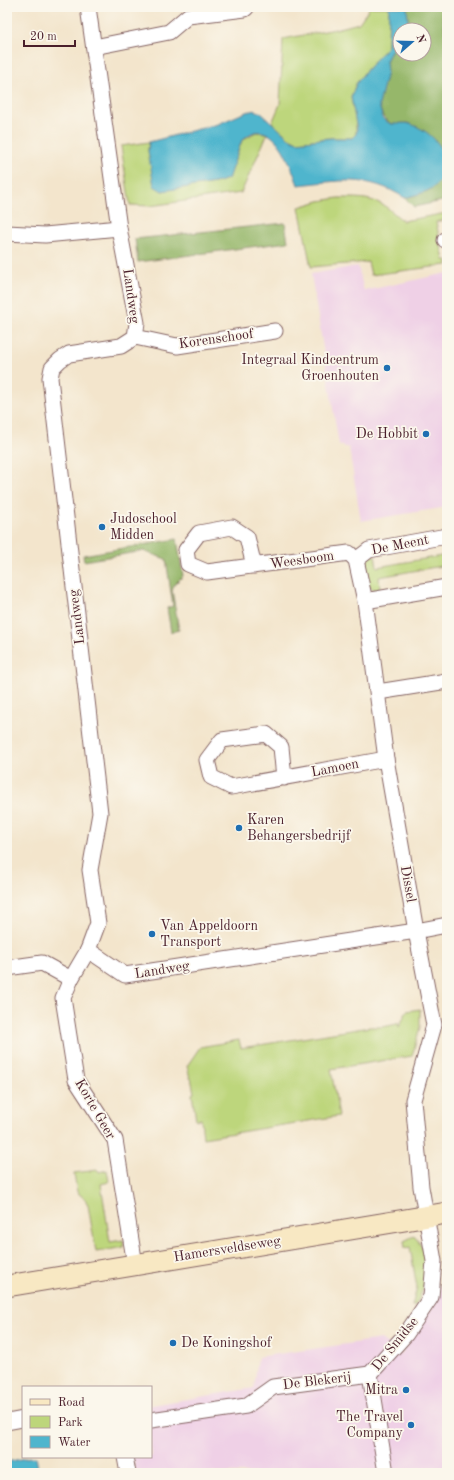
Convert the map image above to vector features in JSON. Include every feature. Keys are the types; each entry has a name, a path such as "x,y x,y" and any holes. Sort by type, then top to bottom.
{"street":[{"name":"Landweg","path":"88,7 119,228 137,323 135,337 121,346 69,354 52,368 50,378 100,813 90,870 98,923 88,950 125,975 447,925"},
{"path":"94,47 169,32 188,11 245,9 247,7"},
{"path":"7,244 46,235 119,228"},
{"path":"7,233 46,235"},
{"name":"Korenschoof","path":"135,337 177,346 275,331"},
{"name":"De Meent","path":"353,556 369,550 447,536"},
{"name":"Weesboom","path":"254,566 353,556"},
{"name":"Dissel","path":"353,556 364,601 378,692 386,759 434,1025 413,1100 420,1187 426,1217"},
{"path":"364,601 447,587"},
{"path":"378,692 447,681"},
{"name":"Lamoen","path":"284,778 281,748 266,734 222,740 208,760 211,777 231,787 284,778 386,759"},
{"name":"Korte Geer","path":"88,950 71,979 63,998 76,1080 115,1140 135,1265"},
{"path":"7,968 42,963 71,979"},
{"name":"Hamersveldseweg","path":"7,1286 447,1213"},
{"name":"De Smidse","path":"386,1473 370,1374 406,1334 430,1298 434,1261 426,1217"},
{"name":"De Blekerij","path":"152,1420 246,1406 273,1387 370,1374"},
{"path":"7,1422 22,1419"},
{"path":"125,1458 128,1473"}],"shaded area":[{"name":"Integraal Kindcentrum Groenhouten","path":"358,266 364,291 447,273 447,507 361,521 349,448 339,445 311,274"},
{"path":"447,1225 447,1473 136,1473 133,1458 152,1458 152,1405 254,1388 258,1357 381,1339 401,1354 435,1303 440,1291 443,1267 442,1252 444,1226"}],"green space":[{"path":"370,7 389,7 388,46 356,84 351,97 356,121 356,134 352,138 330,138 297,142 289,138 272,123 280,104 283,39 359,23"},
{"path":"407,7 442,7 447,48 447,200 414,207 405,198 422,193 408,123 391,124 381,112 379,106 386,71 386,61 392,49 392,62 432,62 432,22 408,21"},
{"path":"256,132 265,133 267,135 241,193 150,206 130,205 121,146 149,142 148,151 162,191 215,183 228,179 242,140"},
{"path":"338,198 361,198 378,202 388,208 403,221 447,213 447,219 436,222 444,260 447,260 447,265 371,275 368,262 311,267 299,207 319,201"},
{"path":"285,223 288,242 138,262 135,239"},
{"path":"177,539 183,576 174,585 172,590 179,630 171,632 167,608 173,606 166,559 143,551 84,561 83,555"},
{"path":"375,555 377,567 447,555 447,565 379,577 380,590 372,589 369,587 364,566 367,558"},
{"path":"420,1009 420,1027 412,1056 331,1069 339,1116 203,1138 201,1119 196,1120 192,1094 194,1093 187,1066 200,1047 239,1040 241,1048 370,1027 383,1027 397,1024 398,1022 399,1027 407,1011"},
{"path":"98,1170 99,1172 107,1170 109,1182 101,1184 110,1242 123,1240 124,1247 96,1252 88,1205 85,1199 77,1192 74,1173"},
{"path":"414,1236 424,1253 427,1262 427,1271 426,1280 420,1297 415,1306 412,1306 417,1288 410,1247 405,1248 404,1241"}],"water":[{"path":"389,7 407,7 408,22 392,22 392,49 386,61 387,72 379,105 383,119 391,124 405,123 418,127 425,131 438,143 445,158 445,166 442,177 431,189 405,198 391,190 366,182 340,181 298,185 288,160 278,142 263,132 255,132 242,140 228,179 215,183 162,191 154,186 148,151 149,142 218,124 246,112 255,110 261,113 289,138 297,142 330,138 352,138 356,134 357,130 351,97 356,84 388,46"},
{"path":"25,1458 36,1458 39,1473 7,1473 7,1462"}],"place":[{"name":"Integraal Kindcentrum Groenhouten","path":"387,368"},
{"name":"De Hobbit","path":"426,434"},
{"name":"Judoschool Midden","path":"102,527"},
{"name":"Karen Behangersbedrijf","path":"239,828"},
{"name":"Van Appeldoorn Transport","path":"152,934"},
{"name":"De Koningshof","path":"173,1343"},
{"name":"Mitra","path":"406,1390"},
{"name":"The Travel Company","path":"411,1425"}]}
